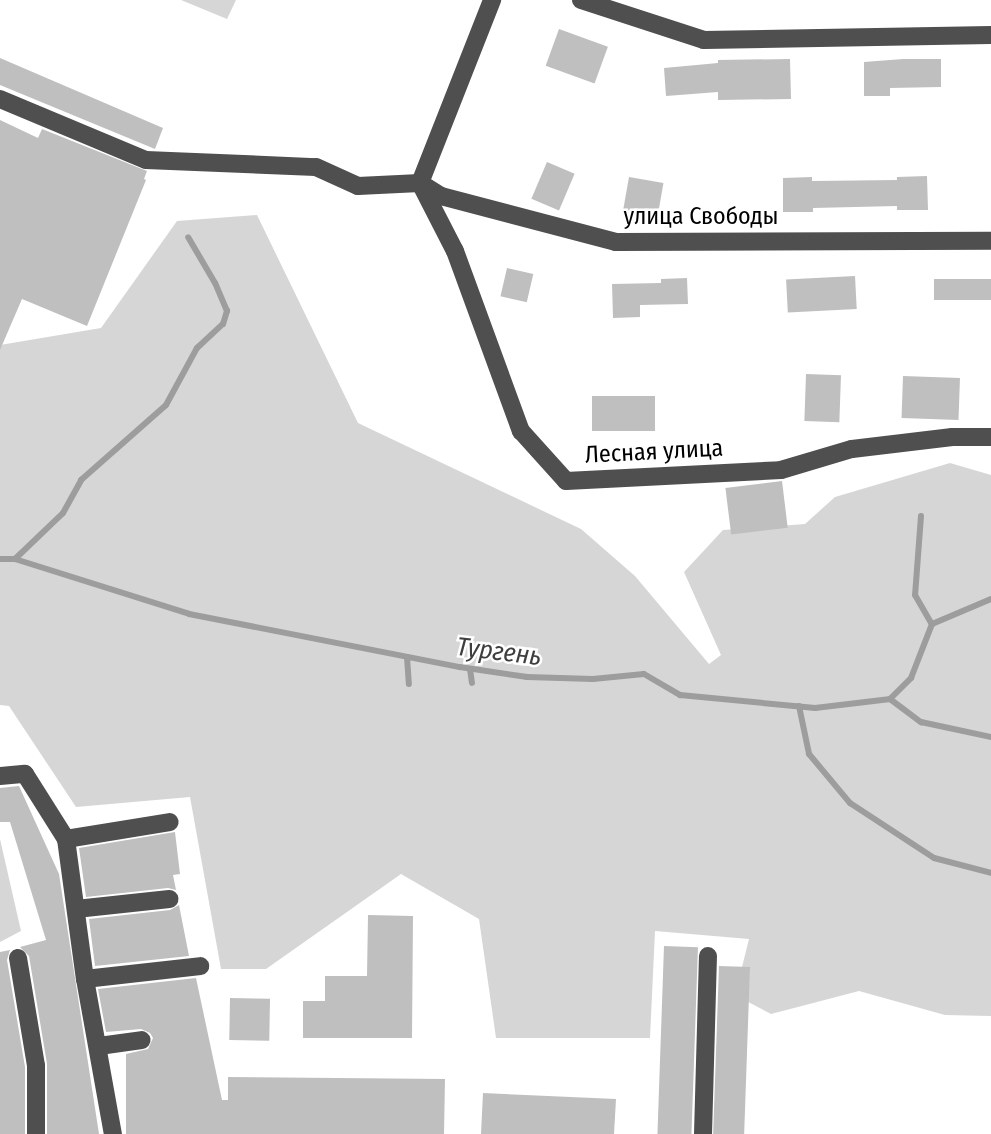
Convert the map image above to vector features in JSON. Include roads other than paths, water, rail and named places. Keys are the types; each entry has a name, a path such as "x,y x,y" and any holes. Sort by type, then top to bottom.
{"street":[{"path":"0,99 146,160 316,167 358,186 420,183 492,0"},
{"path":"580,0 704,40 991,35"},
{"name":"улица Свободы","path":"420,183 441,196 616,242 991,241"},
{"name":"Лесная улица","path":"420,183 454,251 521,431 566,481 781,470 852,449 952,437 991,437"},
{"path":"0,776 25,774 66,839 85,979 113,1134"},
{"path":"66,839 170,822"},
{"path":"76,909 169,899"},
{"path":"703,1134 708,956"},
{"path":"18,958 36,1066 36,1134"},
{"path":"85,979 200,967"},
{"path":"99,1046 142,1040"}],"waterway":[{"path":"15,559 63,513 81,480 166,405 197,348 223,324 227,311 215,283 188,237"},
{"path":"921,516 915,595 932,624"},
{"name":"Тургень","path":"0,559 15,559 189,614 460,667 527,677 593,679 644,674 680,695 815,708 890,699 921,722 991,737"},
{"path":"890,699 911,678 932,624 991,599"},
{"path":"407,657 409,684"},
{"path":"470,669 472,683"},
{"path":"799,706 809,754 850,803 934,858 991,873"}]}
